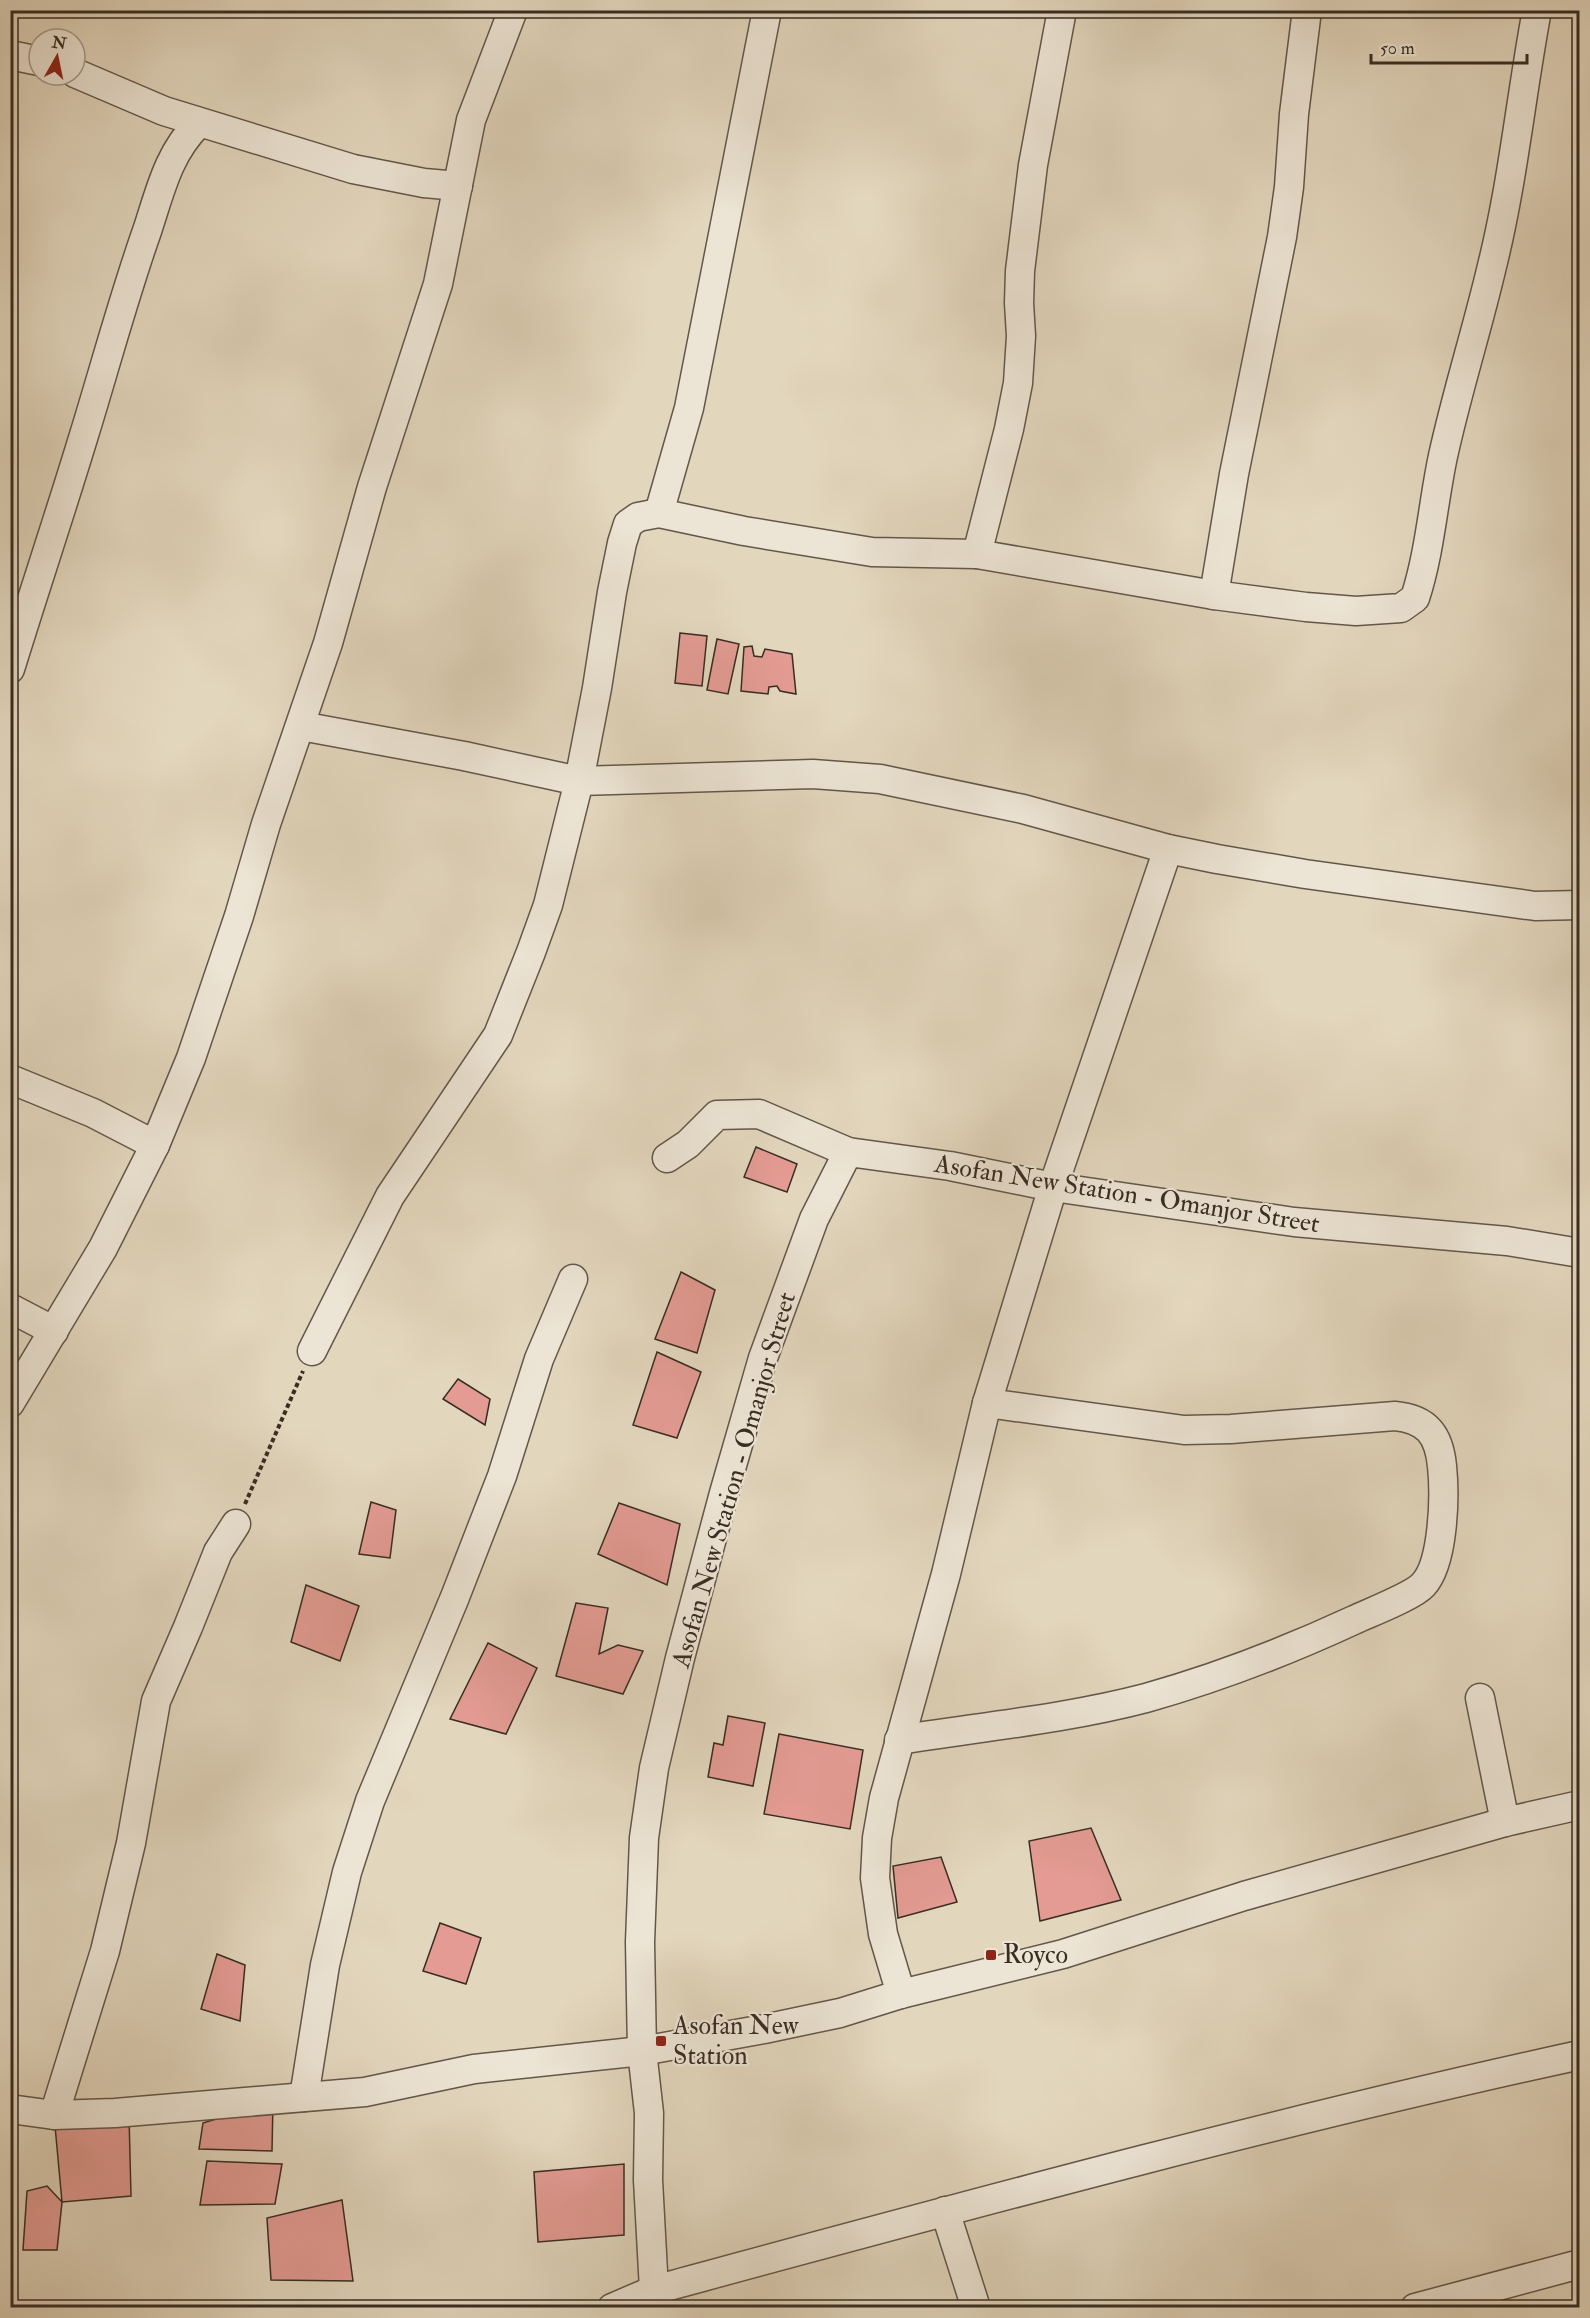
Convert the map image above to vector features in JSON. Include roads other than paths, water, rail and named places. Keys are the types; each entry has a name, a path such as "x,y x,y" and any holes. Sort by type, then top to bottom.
{"street":[{"path":"10,1403 103,1248 155,1144 190,1058 328,643 372,487 438,284 471,120 513,10"},
{"path":"659,513 689,408 767,10"},
{"path":"977,554 1009,429 1018,383 1021,336 1020,271 1033,165 1062,10"},
{"path":"1214,595 1234,474 1282,237 1307,10"},
{"path":"312,1351 390,1196 498,1035 548,905 579,781 612,592 628,524 638,517 659,513 744,531 872,552 977,554 1214,595 1356,611 1401,608 1415,598 1427,558 1443,456 1463,371 1493,265 1515,154 1537,10"},
{"path":"10,55 27,59"},
{"path":"87,78 164,111 199,123 254,137 353,169 424,183 458,186"},
{"path":"10,669 84,435 128,286 164,178 185,136 199,123"},
{"path":"301,726 464,756 579,781 813,774 880,779 1023,809 1168,849 1305,874 1535,906 1580,905"},
{"path":"902,1994 883,1934 875,1878 877,1838 884,1798 946,1574 987,1403 1053,1187 1168,849"},
{"path":"10,1079 93,1113 155,1144"},
{"path":"668,1158 688,1144 717,1115 759,1114 848,1152"},
{"name":"Asofan New Station - Omanjor Street","path":"654,2290 648,2180 649,2114 642,2051 640,1942 644,1838 654,1768 724,1493 763,1358 814,1219 848,1152 950,1166 1053,1187 1294,1222 1507,1241 1580,1253"},
{"path":"304,2097 325,1965 347,1872 370,1801 502,1476 539,1359 573,1279"},
{"path":"10,1308 54,1331"},
{"path":"899,1740 1079,1712 1145,1698 1243,1667 1306,1643 1423,1586 1437,1556 1444,1494 1440,1447 1433,1434 1420,1423 1407,1418 1395,1416 1231,1430 1184,1430 987,1403"},
{"path":"54,2115 108,1940 131,1843 156,1701 218,1552 236,1524"},
{"path":"1480,1698 1505,1822"},
{"path":"10,2109 54,2115 115,2113 364,2092 474,2069 642,2051 764,2029 840,2013 902,1994 1063,1954 1244,1896 1505,1822 1580,1805"},
{"path":"612,2307 654,2290 945,2211 1442,2086 1580,2055"},
{"path":"945,2211 976,2307"},
{"path":"1415,2307 1580,2264"}],"place":[{"name":"Royco","path":"991,1955"},
{"name":"Asofan New Station","path":"661,2041"}]}
